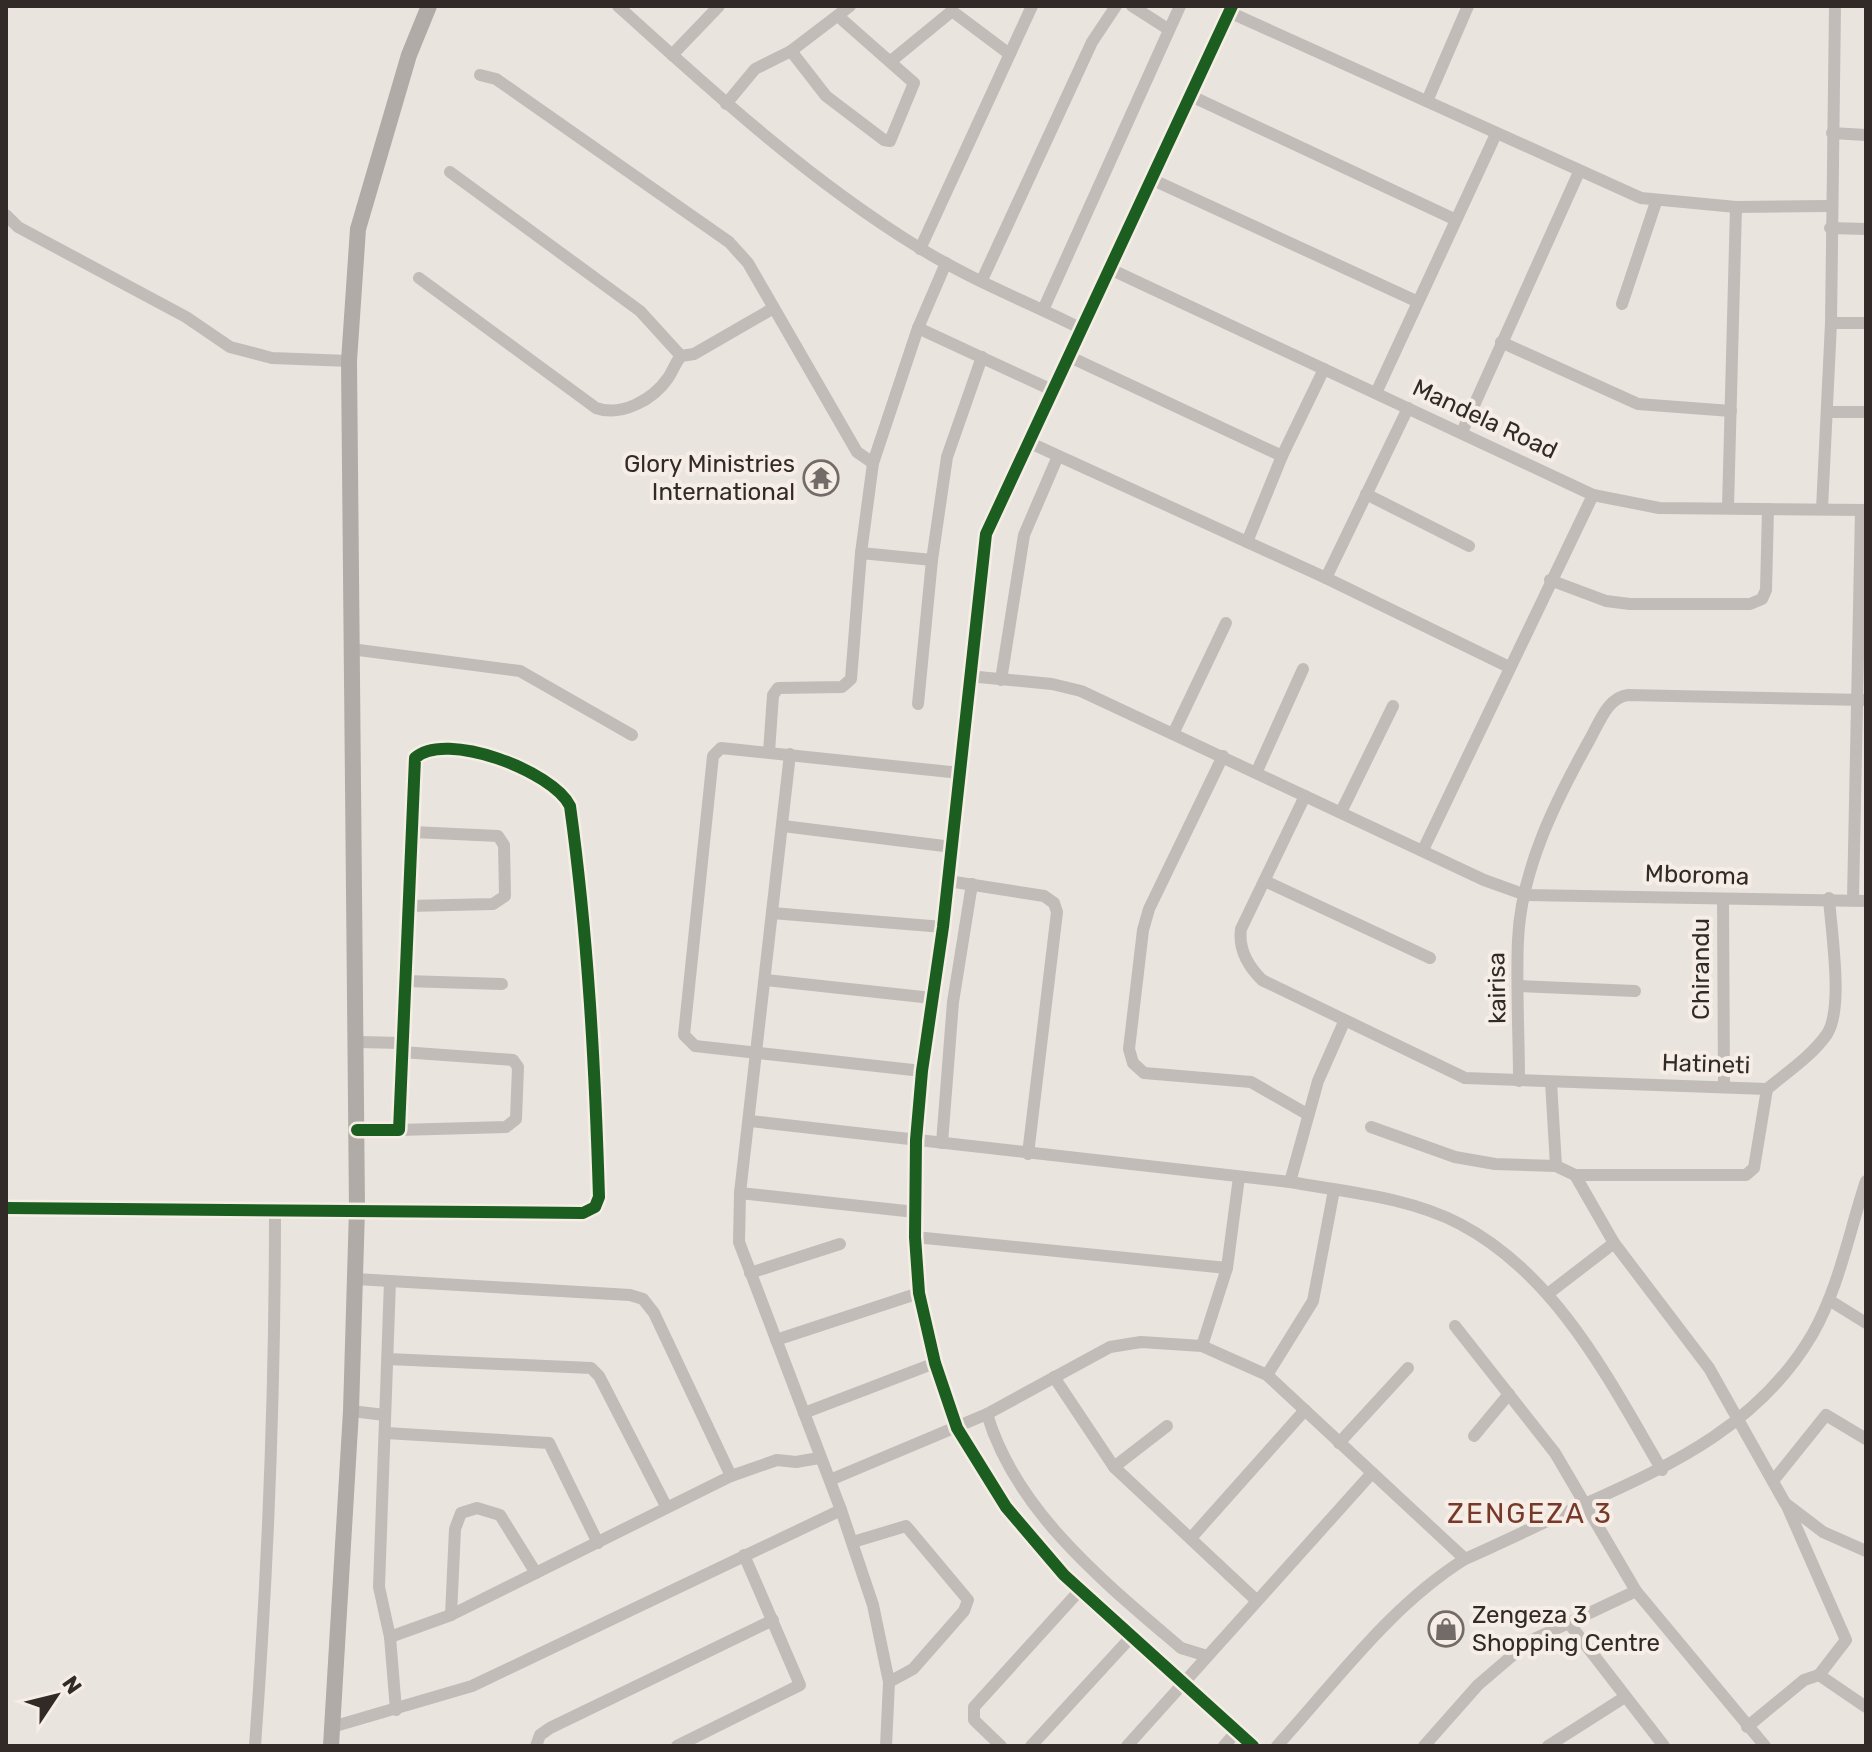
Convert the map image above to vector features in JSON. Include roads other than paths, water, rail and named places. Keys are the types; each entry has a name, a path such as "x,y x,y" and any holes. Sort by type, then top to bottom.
{"main road":[{"path":"331,1746 351,1411 357,1209 358,1042 349,361 358,229 409,55 429,6"}],"street":[{"path":"618,6 726,104 920,249 1082,329"},
{"path":"672,55 719,6"},
{"path":"726,104 755,69 791,51 850,6"},
{"path":"920,249 1032,6"},
{"path":"982,280 1092,42 1116,6"},
{"path":"1132,6 1168,29"},
{"path":"1043,310 1180,6"},
{"path":"1427,101 1468,6"},
{"path":"1822,509 1831,323 1830,206 1835,6"},
{"path":"1253,1746 1031,1541 998,1496 957,1428 935,1363 919,1293 915,1212 916,1140 922,1071 943,927 968,676 986,534 1230,9 1579,172 1656,202 1736,207 1830,206"},
{"path":"891,61 952,11 1008,53"},
{"path":"791,51 826,96 888,142 895,135 914,86 891,61 838,16"},
{"path":"480,75 496,79 729,242 748,263 857,452 873,463"},
{"path":"1189,95 1454,219"},
{"path":"1832,133 1866,135"},
{"path":"1376,393 1496,134"},
{"path":"450,172 640,311 681,356"},
{"path":"1462,432 1579,172"},
{"path":"1151,179 1416,301"},
{"path":"1622,304 1656,202"},
{"path":"1728,507 1736,207"},
{"path":"6,215 18,227 186,317 230,347 272,358 349,361"},
{"path":"1830,228 1866,229"},
{"path":"769,752 773,695 778,688 842,687 851,679 861,553 873,463 918,328 946,263"},
{"name":"Mandela Road","path":"1110,269 1593,495 1659,508 1863,510"},
{"path":"419,278 596,408 607,412 618,411 653,393 667,379 681,356 694,354 772,309"},
{"path":"1831,323 1866,323"},
{"path":"918,328 1052,390"},
{"path":"1501,342 1638,404 1731,411"},
{"path":"918,704 932,560 947,457 982,357"},
{"path":"1070,357 1282,456"},
{"path":"1247,542 1282,456 1324,369"},
{"path":"1326,578 1408,408"},
{"path":"1828,412 1866,412"},
{"path":"1028,442 1326,578 1509,667"},
{"path":"1001,680 1024,535 1058,456"},
{"path":"1366,494 1469,546"},
{"path":"1423,850 1593,495"},
{"path":"1550,580 1606,601 1630,604 1750,604 1762,599 1766,590 1768,509"},
{"path":"1860,900 1863,510"},
{"path":"861,553 932,560"},
{"path":"1173,734 1226,623"},
{"path":"351,649 520,671 632,735"},
{"path":"1257,771 1303,669"},
{"name":"Mboroma","path":"968,676 1068,686 1257,771 1484,880 1526,895 1860,900"},
{"name":"kairisa","path":"1519,1081 1518,938 1526,895 1548,823 1564,786 1608,708 1619,697 1863,700"},
{"path":"1341,812 1393,706"},
{"path":"6,1208 275,1213 357,1209 583,1213 595,1207 599,1197 589,969 567,800 544,781 489,755 434,748 423,750 412,767 413,832 399,1130"},
{"path":"922,1071 695,1046 684,1035 713,756 721,748 960,773"},
{"path":"790,754 740,1193 739,1242 853,1542 873,1605 889,1682 886,1746"},
{"path":"1223,756 1149,909 1143,930 1129,1049 1133,1063 1144,1073 1251,1082 1307,1114"},
{"name":"Hatineti","path":"1305,796 1241,929 1241,947 1248,964 1262,980 1465,1078 1767,1089 1814,1049 1828,1033 1835,1013 1829,898"},
{"path":"783,826 952,847"},
{"path":"409,906 493,904 505,896 504,845 498,836 413,832"},
{"path":"948,881 1044,896 1054,903 1057,912 1028,1154"},
{"path":"1265,881 1430,958"},
{"path":"942,1143 953,1002 972,884"},
{"name":"Chirandu","path":"1723,900 1724,1086"},
{"path":"772,913 943,927"},
{"path":"766,980 932,998"},
{"path":"406,981 502,984"},
{"path":"1519,986 1635,991"},
{"path":"1290,1182 1307,1114 1344,1022"},
{"path":"357,1130 506,1127 516,1119 518,1067 513,1060 358,1042"},
{"path":"1551,1082 1556,1166"},
{"path":"1371,1127 1475,1162 1556,1166 1575,1175 1746,1175 1754,1168 1767,1089"},
{"path":"750,1121 1290,1182 1397,1202 1460,1224 1487,1241 1549,1293 1615,1390 1662,1470"},
{"path":"1575,1175 1614,1243 1709,1368 1734,1407 1738,1422 1785,1503 1846,1640 1819,1675 1804,1680 1747,1727"},
{"path":"1202,1346 1227,1268 1239,1177"},
{"path":"1277,1746 1408,1601 1465,1559 1662,1470 1738,1422 1790,1367 1829,1300 1861,1214 1866,1181"},
{"path":"1267,1375 1313,1301 1334,1190"},
{"path":"740,1193 915,1212"},
{"path":"255,1746 271,1503 275,1213"},
{"path":"915,1237 1227,1268"},
{"path":"1549,1293 1614,1243"},
{"path":"750,1273 840,1244"},
{"path":"356,1279 630,1295 643,1299 654,1313 731,1476"},
{"path":"390,1281 379,1587 390,1637 396,1710"},
{"path":"776,1340 919,1293"},
{"path":"1829,1300 1866,1323"},
{"path":"1455,1326 1555,1453 1636,1591 1765,1746"},
{"path":"830,1480 987,1414 1096,1353 1124,1344 1202,1346 1267,1375 1465,1559"},
{"path":"388,1359 591,1368 599,1376 666,1506"},
{"path":"804,1413 935,1363"},
{"path":"1339,1443 1408,1368"},
{"path":"1054,1377 1114,1467 1256,1600"},
{"path":"1474,1436 1509,1394"},
{"path":"1191,1538 1305,1410"},
{"path":"351,1411 385,1415"},
{"path":"987,1414 995,1441 1011,1471 1052,1527 1181,1648 1207,1656"},
{"path":"1773,1481 1826,1415 1866,1439"},
{"path":"1114,1467 1167,1426"},
{"path":"386,1433 549,1443 598,1543"},
{"path":"390,1637 451,1615 731,1476 777,1460 796,1462 819,1458"},
{"path":"1127,1746 1372,1473"},
{"path":"1785,1503 1823,1532 1866,1551"},
{"path":"451,1615 455,1529 461,1513 477,1508 500,1515 536,1573"},
{"path":"332,1727 472,1686 841,1510"},
{"path":"853,1542 906,1526 968,1600 964,1611 913,1669 889,1682"},
{"path":"677,1746 800,1685 744,1555"},
{"path":"1001,1746 974,1720 974,1707 1081,1589"},
{"path":"1424,1746 1499,1666 1528,1642 1636,1591"},
{"path":"536,1746 540,1735 559,1723 773,1620"},
{"path":"1568,1622 1664,1746"},
{"path":"1031,1746 1132,1636"},
{"path":"1819,1675 1866,1707"},
{"path":"1548,1746 1625,1697"},
{"path":"1224,1746 1236,1732"}],"place":[{"name":"Glory Ministries International","path":"821,478"},
{"name":"Zengeza 3 Shopping Centre","path":"1446,1629"}],"district":[{"name":"ZENGEZA 3","path":"1530,1513"}]}
